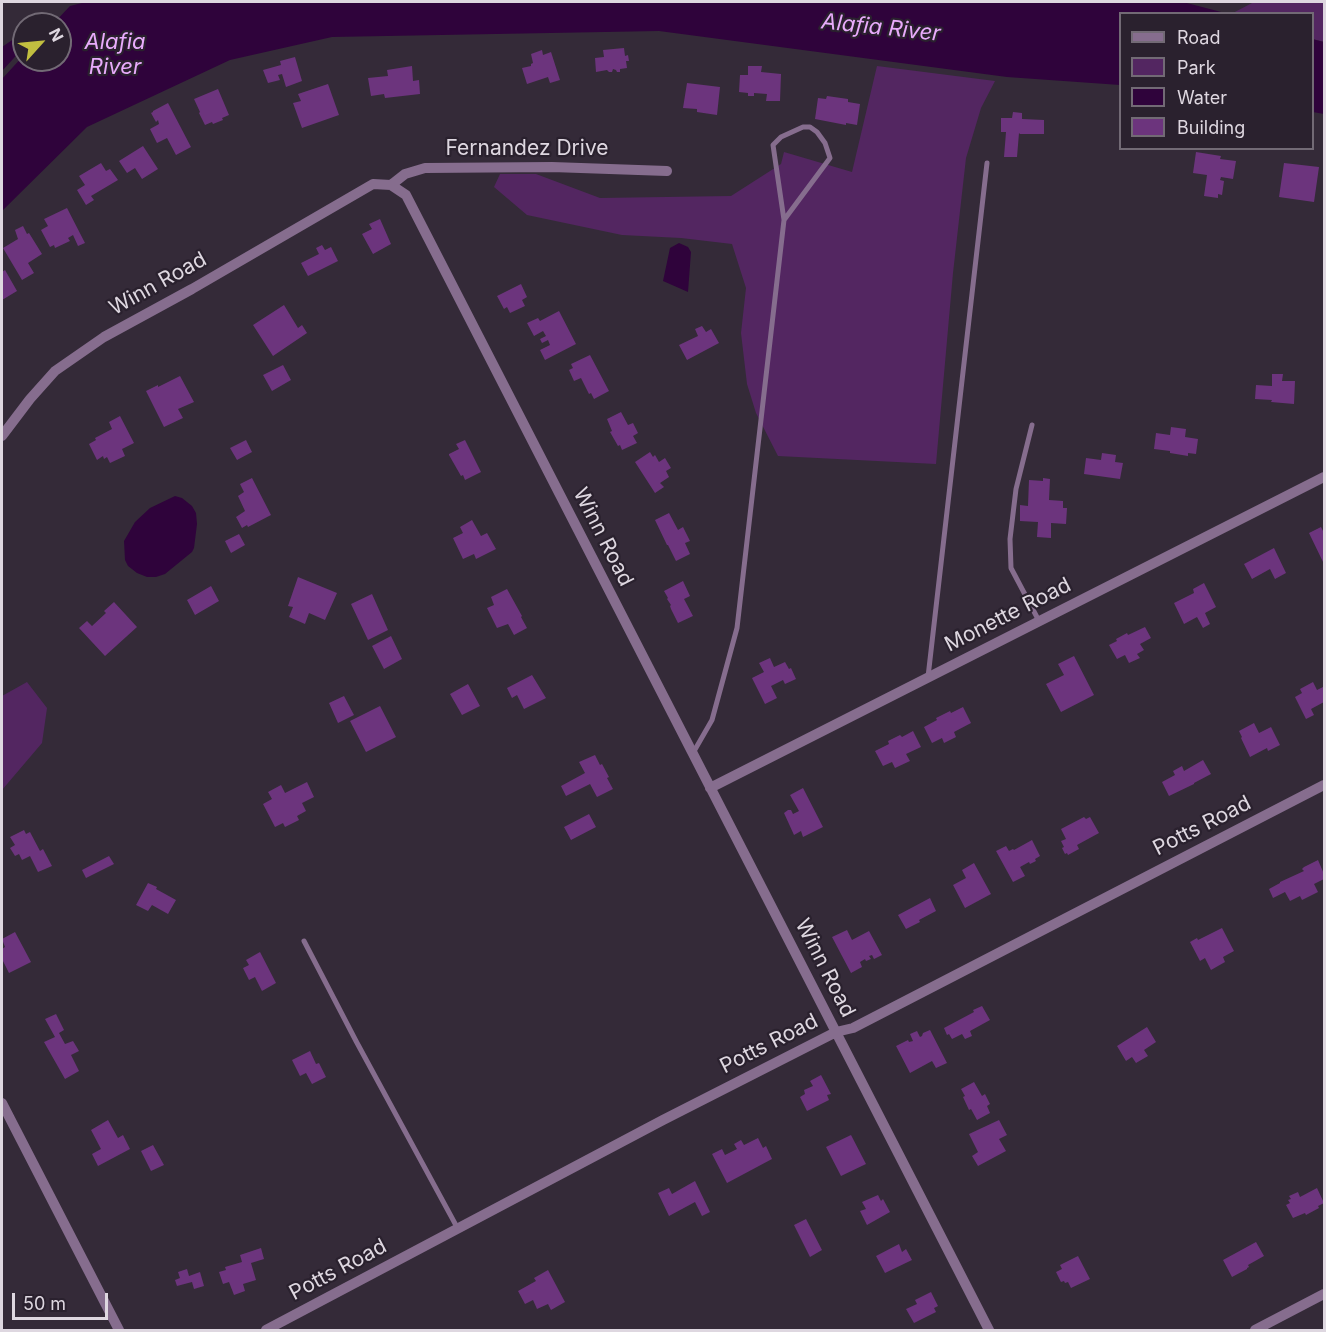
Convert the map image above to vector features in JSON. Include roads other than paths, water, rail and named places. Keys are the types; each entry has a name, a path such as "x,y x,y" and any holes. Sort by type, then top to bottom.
{"street":[{"name":"Fernandez Drive","path":"392,185 405,174 425,168 552,166 667,171"},
{"name":"Winn Road","path":"2,436 55,371 104,337 373,184 392,185 406,195 989,1330"},
{"name":"Monette Road","path":"710,788 1324,477"},
{"name":"Potts Road","path":"266,1330 663,1120 836,1032 853,1028 1324,785"},
{"path":"2,1103 119,1330"},
{"path":"1255,1330 1324,1294"}],"lane":[{"path":"693,754 712,720 737,628 784,220 773,145 781,137 803,127 810,127 825,143 830,158 784,220"},
{"path":"928,677 987,163"},
{"path":"1032,425 1016,489 1010,539 1011,568 1039,621"},
{"path":"304,941 458,1229"}],"water":[{"name":"Alafia River","path":"86,2 1183,2 1221,12 1119,12 1119,85 1007,77 659,31 332,37 230,60 87,127 2,211 2,79 12,68 12,72 72,72 72,12 64,12 70,6"},
{"path":"12,40 12,60 2,71 2,47"},
{"path":"1314,40 1324,42 1324,114 1314,112"},
{"path":"679,243 688,247 691,252 688,292 663,281 670,248"},
{"path":"175,496 182,498 192,506 196,513 194,548 165,574 147,577 137,573 128,566 125,560 124,541 135,522 150,508"}]}
